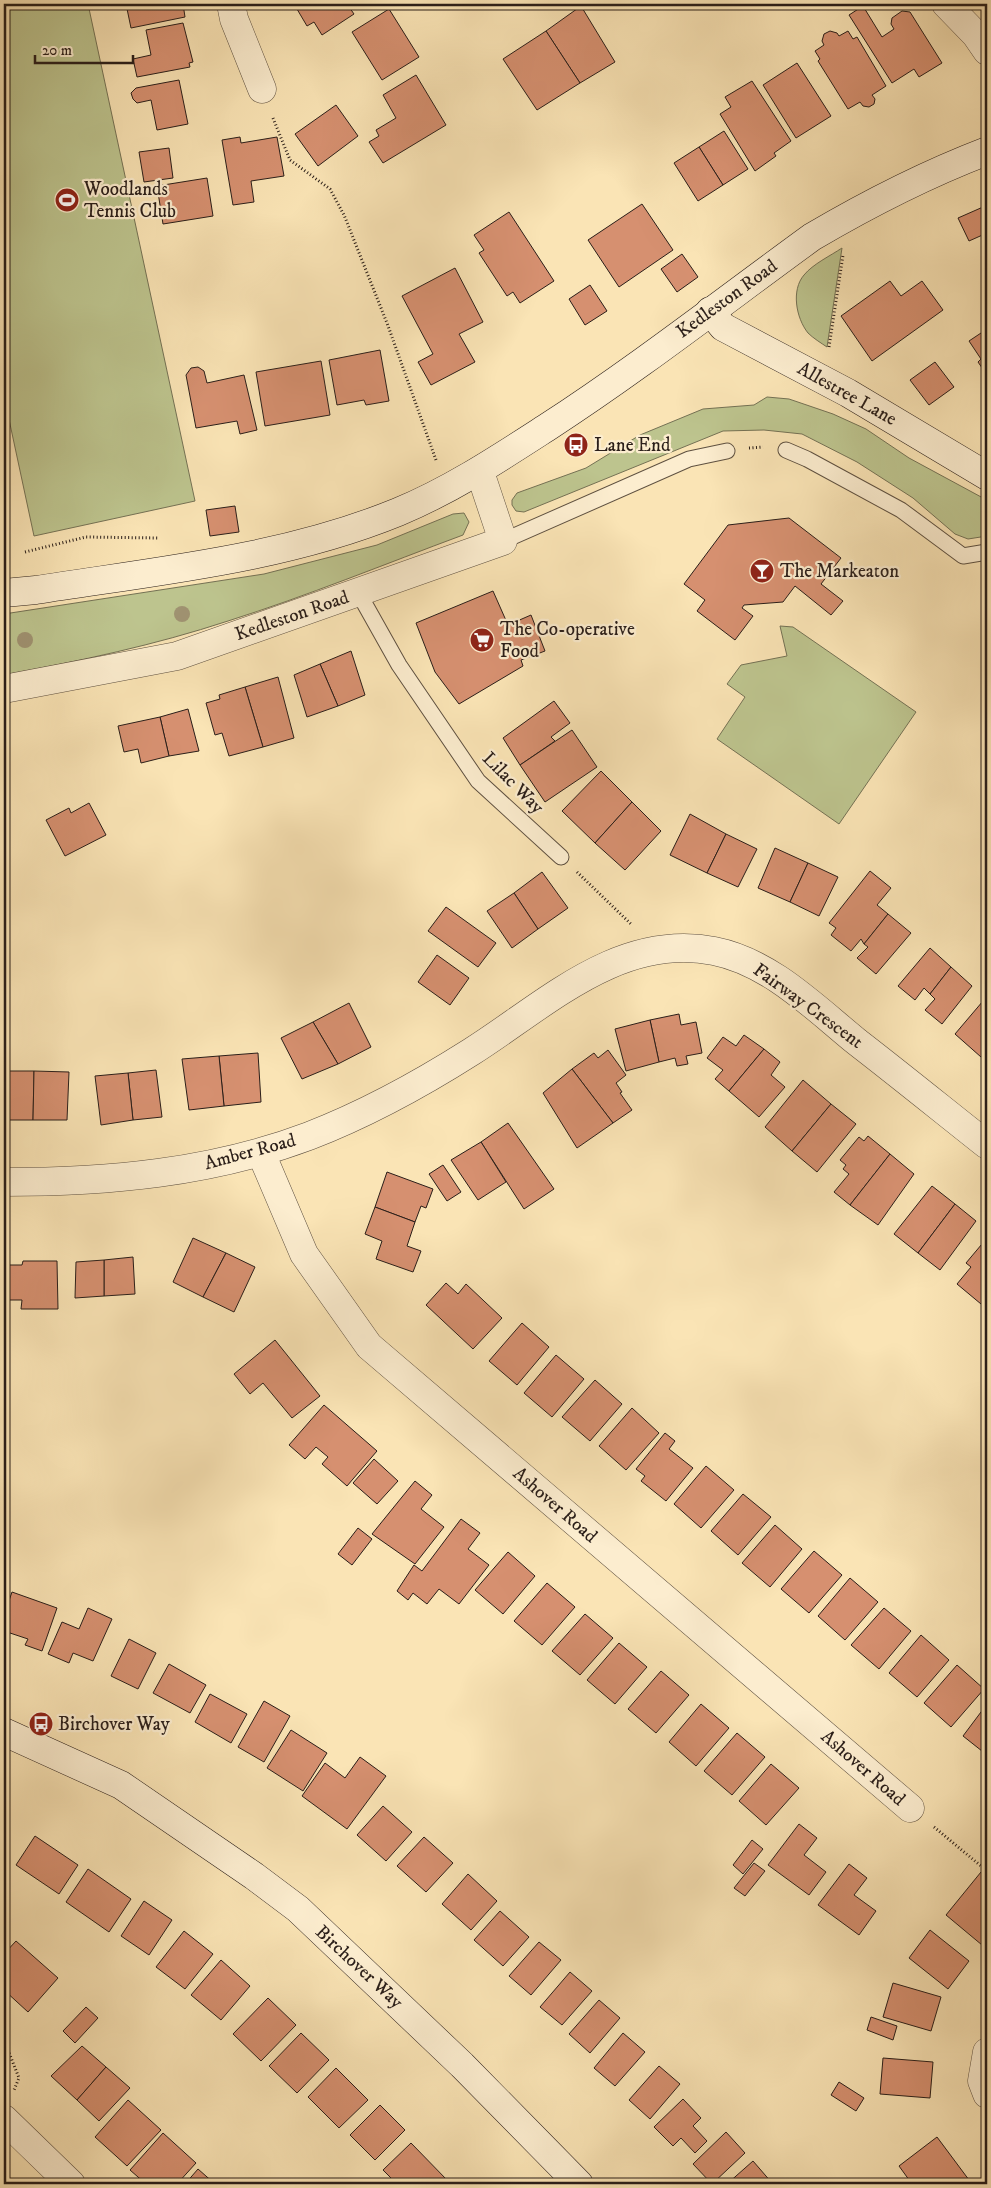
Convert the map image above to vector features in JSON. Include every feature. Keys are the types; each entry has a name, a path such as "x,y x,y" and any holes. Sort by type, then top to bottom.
{"street":[{"path":"231,4 234,20 262,89"},
{"path":"946,4 976,35 987,51"},
{"name":"Kedleston Road","path":"4,592 36,590 233,559 311,542 398,512 480,472 587,401 812,237 849,215 957,163 987,151"},
{"name":"Allestree Lane","path":"710,311 723,327 824,380 987,476"},
{"path":"480,472 503,541"},
{"name":"Kedleston Road","path":"4,689 176,656 503,541"},
{"name":"Fairway Crescent","path":"475,1050 578,980 619,959 658,950 714,951 754,964 795,991 987,1146"},
{"name":"Amber Road","path":"4,1182 74,1182 148,1175 261,1153 359,1115 414,1088 475,1050"},
{"name":"Ashover Road","path":"261,1153 304,1254 369,1346 910,1808"},
{"name":"Birchover Way","path":"4,1732 122,1785 254,1876 298,1909 455,2058 578,2184"},
{"path":"987,2052 982,2081 987,2094"},
{"path":"8,2107 71,2184"}],"lane":[{"path":"786,450 807,459 901,510 963,556 987,552"},
{"path":"503,541 689,459 727,451"},
{"name":"Lilac Way","path":"358,592 399,665 478,781 561,857"}],"path":[{"path":"262,89 290,160 330,189 344,215 387,323 447,489"},
{"path":"824,380 849,215"},
{"path":"727,451 758,447 786,450"},
{"path":"25,552 86,537 160,538"},
{"path":"561,857 658,950"},
{"path":"910,1808 987,1870"},
{"path":"4,2040 19,2078 8,2107"}],"green space":[{"name":"Woodlands Tennis Club","path":"4,4 88,4 195,501 34,536 4,396"},
{"path":"842,248 827,347 808,333 800,320 796,296 797,288 808,271"},
{"path":"767,397 789,399 833,414 866,429 909,458 983,498 987,504 987,536 968,539 955,534 913,498 857,462 802,434 764,430 723,431 524,512 516,511 512,505 512,500 517,493 586,468 640,435 703,409 754,405"},
{"path":"464,513 469,522 463,535 287,601 201,630 145,645 4,675 4,614 264,574 377,545 453,514"},
{"path":"780,626 793,627 916,712 839,824 717,739 745,697 727,684 741,665 787,656"}],"building":[{"path":"126,4 183,4 185,17 131,28"},
{"path":"294,4 347,4 354,14 322,35 314,22 307,26"},
{"path":"581,6 615,62 580,83 546,31"},
{"path":"863,6 882,37 894,29 891,24 892,18 902,11 910,12 942,63 919,77 914,69 892,83 849,15"},
{"path":"389,9 419,57 382,80 352,32"},
{"path":"183,23 193,62 189,63 190,67 137,77 133,59 151,55 146,30"},
{"path":"546,31 580,83 537,110 503,59"},
{"path":"830,31 837,33 839,36 848,31 853,39 857,37 886,86 872,95 875,99 874,104 869,107 863,106 860,102 848,109 818,61 820,59 815,51 824,45 822,41 824,34"},
{"path":"797,63 831,116 796,138 763,85"},
{"path":"416,75 446,125 383,163 369,142 379,136 376,130 396,118 383,95"},
{"path":"179,80 188,124 157,130 151,100 137,103 131,93 136,88"},
{"path":"752,81 791,141 774,153 776,156 755,171 720,114 731,107 725,97"},
{"path":"336,105 358,136 318,166 295,134"},
{"path":"724,131 748,169 723,185 699,147"},
{"path":"240,137 241,143 277,137 284,176 251,181 254,202 233,205 222,140"},
{"path":"699,147 723,185 698,201 674,163"},
{"path":"169,148 173,178 144,182 139,152"},
{"path":"207,178 213,216 163,224 157,186"},
{"path":"642,204 673,250 619,287 588,240"},
{"path":"983,207 987,216 987,233 969,241 958,218"},
{"path":"509,212 554,281 520,303 513,292 507,296 479,253 484,250 474,235"},
{"path":"682,254 698,277 677,292 661,269"},
{"path":"455,268 483,322 459,334 475,362 431,385 418,362 433,354 402,296"},
{"path":"890,281 901,296 922,281 943,310 872,361 841,316"},
{"path":"590,285 607,311 585,325 569,299"},
{"path":"987,329 987,375 978,362 981,359 969,341"},
{"path":"380,350 389,401 366,405 364,400 337,405 329,360"},
{"path":"321,361 330,415 265,426 256,372"},
{"path":"935,362 954,387 929,405 910,380"},
{"path":"198,367 204,371 207,383 244,375 257,430 240,434 237,421 196,428 186,375 191,368"},
{"path":"235,506 239,532 210,536 206,510"},
{"name":"The Markeaton","path":"789,518 841,558 821,584 843,601 831,615 795,586 783,602 744,605 742,608 753,616 735,640 697,611 705,600 684,584 728,525"},
{"name":"The Co-operative Food","path":"493,591 508,625 531,615 545,651 521,660 523,666 459,704 435,672 416,623"},
{"path":"351,651 365,695 338,706 320,664"},
{"path":"320,664 338,706 307,717 294,675"},
{"path":"278,677 294,738 263,747 245,687"},
{"path":"245,687 263,747 229,756 222,733 215,735 206,703 220,699 219,695"},
{"path":"554,701 570,723 551,737 555,741 520,765 503,738"},
{"path":"188,709 199,751 169,756 160,717"},
{"path":"160,717 169,756 141,763 138,749 124,752 118,726"},
{"path":"572,730 597,767 545,802 520,765"},
{"path":"601,771 632,802 595,843 562,811"},
{"path":"632,802 661,831 625,870 595,843"},
{"path":"89,803 106,835 65,856 46,820 69,808 71,813"},
{"path":"690,814 726,834 707,873 670,855"},
{"path":"726,834 757,849 738,887 707,873"},
{"path":"775,848 808,863 790,902 758,888"},
{"path":"808,863 838,877 819,916 790,902"},
{"path":"870,871 891,888 877,905 888,914 864,944 861,939 851,951 831,935 836,928 829,923"},
{"path":"542,872 568,908 538,929 514,893"},
{"path":"514,893 538,929 512,948 487,911"},
{"path":"446,907 496,943 478,967 428,931"},
{"path":"888,914 911,933 876,974 857,958 868,947 864,944"},
{"path":"930,948 951,967 930,994 924,988 915,1000 898,986"},
{"path":"437,955 469,978 450,1005 418,982"},
{"path":"951,967 972,986 942,1024 925,1010 935,999 930,994"},
{"path":"983,1001 987,1004 987,1050 981,1057 955,1034"},
{"path":"349,1003 371,1047 338,1064 313,1022"},
{"path":"679,1014 681,1025 696,1022 702,1053 686,1056 688,1064 677,1066 675,1058 659,1062 650,1020"},
{"path":"650,1020 659,1062 626,1071 615,1029"},
{"path":"313,1022 338,1064 302,1079 281,1038"},
{"path":"744,1035 764,1049 729,1091 715,1079 723,1070 707,1058 723,1037 736,1046"},
{"path":"764,1049 780,1062 771,1075 785,1087 759,1117 729,1091"},
{"path":"608,1050 626,1075 616,1083 622,1092 620,1093 632,1110 613,1123 572,1069 594,1053 598,1058"},
{"path":"258,1053 261,1102 224,1106 219,1056"},
{"path":"219,1056 224,1106 189,1110 182,1059"},
{"path":"572,1069 613,1123 577,1148 543,1093"},
{"path":"156,1070 162,1117 133,1120 128,1073"},
{"path":"4,1071 34,1071 33,1120 4,1120"},
{"path":"34,1071 69,1072 67,1120 33,1120"},
{"path":"128,1073 133,1120 101,1125 95,1076"},
{"path":"803,1080 831,1104 792,1151 765,1127"},
{"path":"831,1104 856,1124 817,1172 792,1151"},
{"path":"508,1123 554,1189 524,1209 481,1142"},
{"path":"868,1136 890,1154 850,1205 834,1192 849,1174 843,1169 846,1165 840,1160 859,1137 864,1141"},
{"path":"481,1142 506,1182 478,1200 451,1160"},
{"path":"890,1154 914,1174 878,1225 850,1205"},
{"path":"443,1165 461,1192 447,1201 429,1174"},
{"path":"387,1172 433,1189 426,1208 421,1206 415,1222 375,1207"},
{"path":"932,1186 955,1204 918,1253 894,1234"},
{"path":"955,1204 976,1221 940,1270 918,1253"},
{"path":"375,1207 415,1222 407,1246 421,1251 413,1272 376,1259 382,1241 365,1234"},
{"path":"193,1238 226,1253 203,1297 173,1282"},
{"path":"987,1238 987,1296 981,1304 957,1284 971,1267 966,1263"},
{"path":"226,1253 255,1267 234,1312 203,1297"},
{"path":"133,1257 135,1294 104,1296 104,1260"},
{"path":"104,1260 104,1296 75,1298 76,1262"},
{"path":"23,1261 57,1261 58,1309 21,1309 22,1300 4,1300 4,1265 22,1265"},
{"path":"446,1283 458,1294 466,1284 502,1318 473,1349 426,1305"},
{"path":"522,1323 549,1347 517,1385 489,1361"},
{"path":"275,1340 320,1396 292,1418 263,1383 250,1394 234,1374"},
{"path":"556,1355 584,1379 552,1417 524,1393"},
{"path":"595,1380 622,1404 590,1441 562,1417"},
{"path":"324,1405 377,1451 347,1486 322,1464 328,1457 316,1447 305,1459 289,1445"},
{"path":"632,1408 659,1433 626,1470 599,1446"},
{"path":"665,1433 675,1441 669,1449 693,1468 666,1501 641,1481 645,1476 636,1469"},
{"path":"374,1459 398,1481 377,1504 353,1483"},
{"path":"706,1466 734,1490 701,1528 674,1504"},
{"path":"415,1481 432,1495 421,1509 444,1527 415,1564 372,1534"},
{"path":"743,1494 771,1517 738,1555 711,1531"},
{"path":"461,1519 480,1533 468,1549 489,1565 459,1604 439,1589 427,1604 413,1593 408,1600 397,1591 414,1565 422,1571"},
{"path":"775,1525 802,1549 770,1587 742,1563"},
{"path":"358,1528 372,1539 352,1565 338,1554"},
{"path":"814,1551 842,1575 809,1613 781,1589"},
{"path":"508,1552 535,1576 503,1614 475,1590"},
{"path":"850,1578 878,1602 845,1640 818,1616"},
{"path":"547,1583 575,1607 542,1645 514,1621"},
{"path":"12,1592 57,1608 42,1651 25,1645 28,1639 4,1631 4,1615"},
{"path":"88,1608 112,1619 93,1661 73,1653 69,1663 48,1654 62,1622 79,1629"},
{"path":"884,1608 911,1631 879,1669 851,1645"},
{"path":"585,1614 613,1638 580,1675 552,1651"},
{"path":"921,1635 949,1660 917,1697 889,1673"},
{"path":"129,1639 156,1653 138,1689 111,1676"},
{"path":"619,1643 647,1667 615,1704 587,1680"},
{"path":"169,1664 206,1685 190,1713 153,1693"},
{"path":"957,1665 984,1689 951,1727 924,1703"},
{"path":"661,1671 689,1695 656,1733 628,1709"},
{"path":"210,1694 247,1714 231,1743 195,1722"},
{"path":"264,1701 290,1716 264,1762 238,1747"},
{"path":"701,1704 729,1728 696,1766 669,1742"},
{"path":"987,1704 987,1755 963,1736"},
{"path":"291,1730 327,1753 303,1791 267,1768"},
{"path":"737,1733 765,1757 732,1795 704,1771"},
{"path":"360,1757 386,1776 347,1829 302,1796 325,1763 345,1778"},
{"path":"771,1764 799,1788 766,1825 739,1801"},
{"path":"383,1806 412,1832 386,1861 357,1835"},
{"path":"799,1824 817,1838 804,1855 826,1872 809,1895 768,1865"},
{"path":"35,1836 78,1865 59,1894 16,1865"},
{"path":"424,1837 453,1863 426,1892 397,1866"},
{"path":"752,1840 763,1849 743,1874 733,1865"},
{"path":"754,1863 765,1871 745,1896 734,1888"},
{"path":"849,1864 867,1878 854,1895 876,1911 859,1935 818,1905"},
{"path":"88,1869 131,1899 109,1932 66,1902"},
{"path":"981,1872 987,1877 987,1938 982,1945 946,1915"},
{"path":"468,1874 497,1901 471,1930 442,1904"},
{"path":"144,1901 172,1920 149,1955 121,1936"},
{"path":"500,1911 529,1937 503,1966 474,1940"},
{"path":"930,1930 969,1961 948,1989 909,1958"},
{"path":"184,1931 213,1954 185,1989 156,1967"},
{"path":"16,1941 58,1978 28,2012 4,1990 4,1954"},
{"path":"539,1942 561,1960 531,1995 509,1976"},
{"path":"221,1960 250,1986 221,2020 191,1995"},
{"path":"570,1972 592,1991 562,2025 540,2007"},
{"path":"893,1983 941,1997 931,2031 883,2017"},
{"path":"268,1998 296,2025 261,2061 233,2034"},
{"path":"599,2000 620,2018 590,2053 569,2034"},
{"path":"86,2007 98,2018 75,2043 63,2031"},
{"path":"871,2017 897,2026 893,2040 867,2030"},
{"path":"301,2033 329,2060 297,2093 269,2066"},
{"path":"623,2033 645,2052 615,2086 594,2068"},
{"path":"82,2046 106,2067 77,2100 51,2076"},
{"path":"883,2058 933,2062 930,2098 880,2094"},
{"path":"659,2066 680,2084 650,2119 629,2100"},
{"path":"106,2067 130,2088 99,2121 77,2100"},
{"path":"336,2068 368,2100 339,2128 308,2097"},
{"path":"839,2082 864,2098 856,2111 831,2095"},
{"path":"683,2099 701,2118 693,2126 707,2141 695,2153 681,2138 673,2146 654,2127"},
{"path":"128,2100 161,2130 127,2166 95,2137"},
{"path":"380,2105 405,2130 375,2160 350,2135"},
{"path":"726,2132 745,2153 712,2184 693,2164"},
{"path":"163,2133 196,2163 177,2184 146,2184 130,2170"},
{"path":"937,2137 972,2184 912,2184 899,2166"},
{"path":"411,2143 447,2180 442,2184 397,2184 383,2170"},
{"path":"753,2161 772,2183 727,2184"},
{"path":"198,2169 215,2184 185,2184"}],"place":[{"name":"Woodlands Tennis Club","path":"67,200"},
{"name":"Lane End","path":"576,445"},
{"name":"The Markeaton","path":"762,571"},
{"name":"The Co-operative Food","path":"482,640"},
{"name":"Birchover Way","path":"41,1724"}]}
